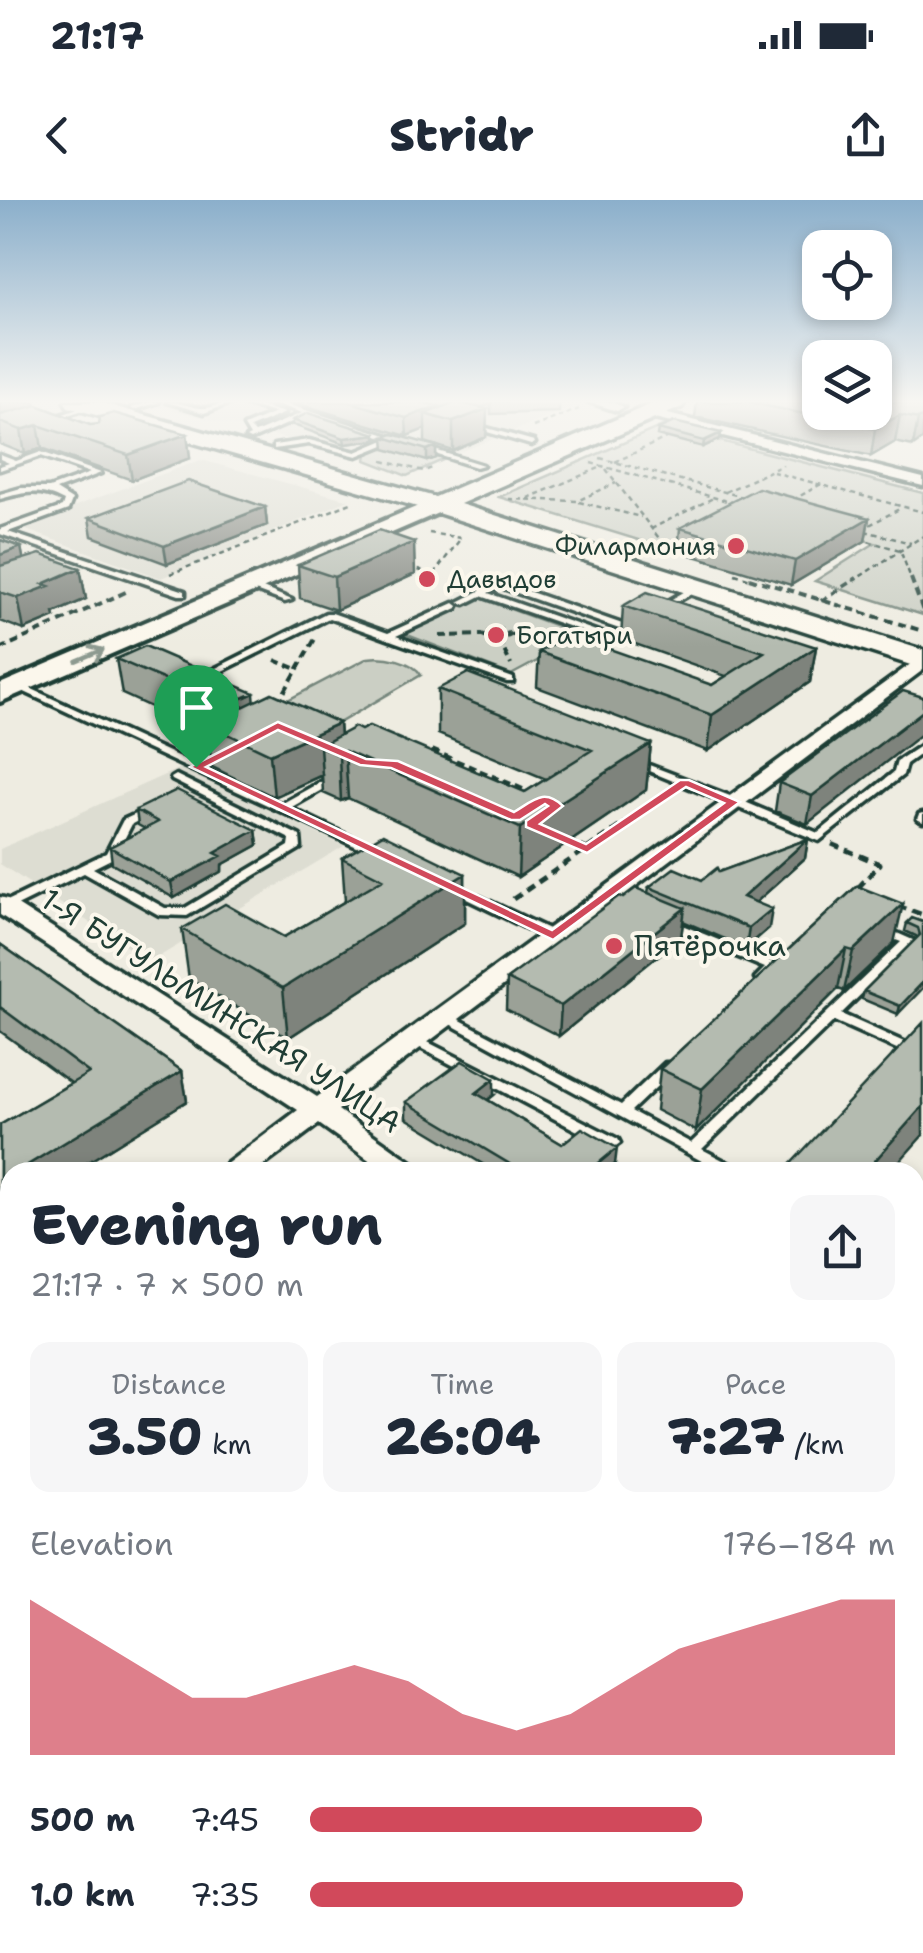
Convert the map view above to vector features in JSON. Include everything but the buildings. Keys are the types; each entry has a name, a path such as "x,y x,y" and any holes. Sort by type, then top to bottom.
{"main road":[{"path":"383,484 923,648"},
{"path":"403,484 430,497 923,661"},
{"path":"6,684 182,593 430,497 450,484"},
{"path":"6,684 250,586 458,484"}],"street":[{"path":"248,1162 553,936 614,900 734,802 886,699 923,661"},
{"name":"1-Я БУГУЛЬМИНСКАЯ УЛИЦА","path":"3,906 392,1162"}],"lane":[{"path":"0,496 67,484"},
{"path":"0,532 66,508 68,500 50,490"},
{"path":"0,532 182,593"},
{"path":"73,567 91,560"},
{"path":"389,636 499,584 625,628"},
{"path":"250,586 288,600"},
{"path":"594,646 699,587"},
{"path":"481,593 608,637"},
{"path":"312,608 510,680"},
{"path":"659,609 676,616"},
{"path":"203,692 186,685 329,615"},
{"path":"6,684 201,769 196,767"},
{"path":"616,756 819,838 899,772 901,763 923,747"},
{"path":"196,767 212,759"},
{"path":"196,767 393,860"},
{"path":"283,807 348,771"},
{"path":"84,868 162,912 187,912 295,848 296,838 176,778"},
{"path":"179,796 196,788"},
{"path":"3,906 111,855 126,822 161,805"},
{"path":"446,884 553,936"},
{"path":"656,918 773,967"},
{"path":"692,1150 908,941 864,923"},
{"path":"746,993 785,956"},
{"path":"834,1016 908,1049 895,1062"},
{"path":"444,1017 714,1162"},
{"path":"414,1039 613,1144"},
{"path":"622,1112 677,1059"}],"path":[{"path":"528,498 562,484"},
{"path":"576,501 614,484"},
{"path":"617,484 671,554 652,548"},
{"path":"668,484 733,503"},
{"path":"694,484 744,497"},
{"path":"651,529 743,484"},
{"path":"780,508 821,484 923,512"},
{"path":"0,649 151,581 355,501 351,496"},
{"path":"522,507 502,499 576,501 641,516"},
{"path":"904,506 861,530 911,544"},
{"path":"844,534 900,550"},
{"path":"821,600 923,536"},
{"path":"405,565 433,576 461,538"},
{"path":"900,550 923,610"},
{"path":"727,572 923,631"},
{"path":"278,703 329,615"},
{"path":"496,628 510,632 499,640 486,638 482,633 496,628"},
{"path":"432,750 546,798"},
{"path":"498,910 684,782"},
{"path":"556,835 587,849"},
{"path":"819,838 880,864 846,899"},
{"path":"864,923 883,901 923,915"}],"shaded area":[{"path":"136,484 289,484 349,500 161,578 18,527"},
{"path":"529,484 887,484 923,493 923,615 815,581 875,543 754,509 674,551 499,497"},
{"path":"477,597 584,636 511,675 402,633"},
{"path":"368,658 398,660 421,675 337,724 286,701"},
{"path":"180,768 344,846 150,962 0,864 0,849"}],"place":[{"name":"Филармония","path":"736,546"},
{"name":"Давыдов","path":"427,579"},
{"name":"Богатыри","path":"496,635"},
{"name":"Пятёрочка","path":"614,946"}],"route":[{"path":"278,726 364,762 393,764 515,818 546,798 557,806 531,824 587,849 684,782 733,802 553,936 196,767 278,726"}]}
